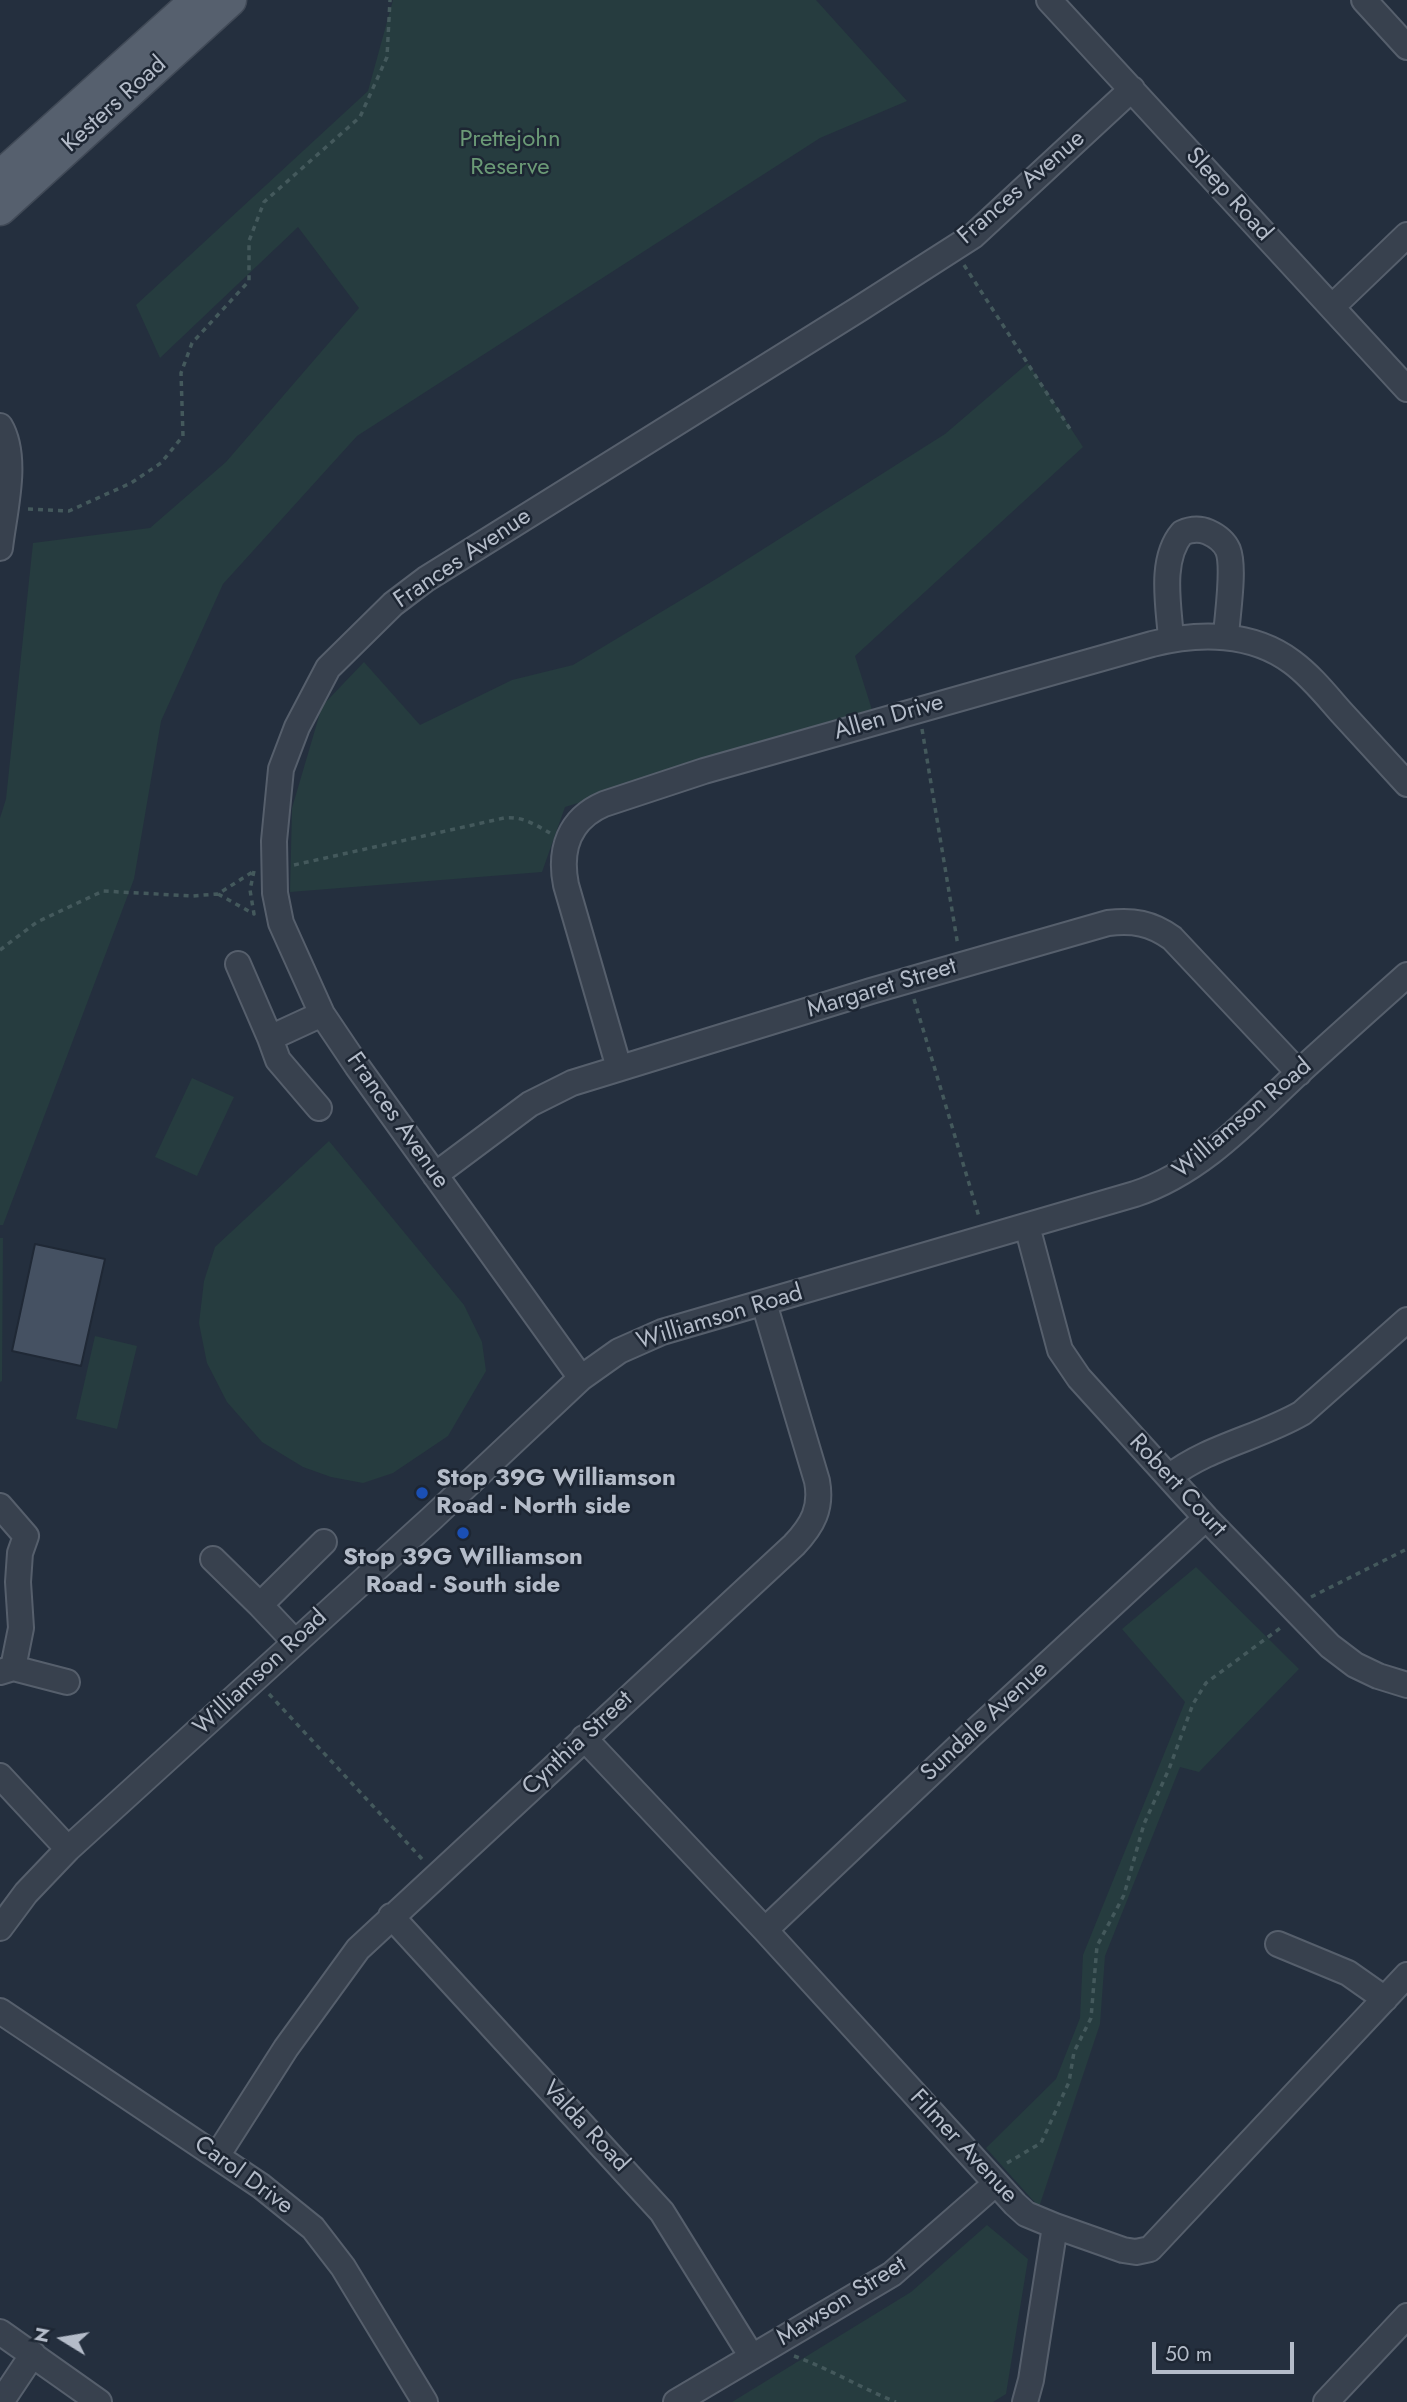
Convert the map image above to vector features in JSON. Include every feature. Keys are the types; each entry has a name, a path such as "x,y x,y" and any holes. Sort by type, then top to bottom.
{"main road":[{"name":"Kesters Road","path":"0,177 197,0"},
{"name":"Kesters Road","path":"0,209 230,0"}],"street":[{"name":"Sleep Road","path":"1049,0 1407,389"},
{"path":"1364,0 1407,47"},
{"name":"Frances Avenue","path":"581,1378 322,1014 281,923 275,893 274,842 281,769 297,727 328,668 393,604 426,579 953,249 990,222 1132,89"},
{"path":"1332,307 1407,235"},
{"path":"0,425 9,453 0,548"},
{"path":"1171,639 1168,576 1172,551 1182,533 1194,530 1203,530 1216,536 1222,540 1229,552 1226,637"},
{"name":"Allen Drive","path":"619,1068 564,873 566,844 577,823 596,807 650,788 1171,639 1226,637 1262,645 1290,660 1317,685 1407,784"},
{"name":"Margaret Street","path":"435,1175 541,1096 572,1083 1108,923 1135,921 1160,929 1187,952 1299,1073"},
{"path":"238,964 278,1060 320,1108"},
{"name":"Williamson Road","path":"0,1927 26,1893 68,1849 581,1378 604,1360 638,1341 1135,1195 1170,1181 1202,1160 1407,975"},
{"path":"270,1038 322,1014"},
{"name":"Robert Court","path":"1027,1226 1060,1350 1067,1363 1206,1518 1294,1611 1346,1659 1378,1676 1407,1685"},
{"name":"Cynthia Street","path":"217,2156 286,2048 342,1968 365,1942 806,1533 816,1515 819,1492 817,1480 764,1303"},
{"path":"1169,1477 1199,1457 1284,1423 1302,1413 1407,1320"},
{"path":"0,1506 30,1537 20,1553 18,1582 21,1628 7,1670 67,1682"},
{"name":"Sundale Avenue","path":"765,1930 1042,1668 1206,1518"},
{"path":"260,1605 324,1542"},
{"path":"214,1559 294,1641"},
{"name":"Filmer Avenue","path":"584,1738 765,1930 992,2181 1026,2214 1130,2252 1150,2249 1407,1975"},
{"path":"0,1776 68,1849"},
{"name":"Valda Road","path":"391,1916 657,2206 682,2241 752,2357"},
{"path":"1278,1944 1348,1973 1385,1999"},
{"name":"Carol Drive","path":"0,2011 261,2186 324,2239 425,2402"},
{"name":"Mawson Street","path":"676,2402 892,2274 992,2181"},
{"path":"1025,2402 1031,2380 1055,2226"},
{"path":"1326,2402 1407,2316"},
{"path":"0,2332 100,2402"},
{"path":"1,2402 33,2354"}],"path":[{"path":"5,508 69,511 141,477 161,463 183,436 181,373 192,343 249,281 249,242 264,202 360,117 387,57 390,0"},
{"path":"953,249 1070,429"},
{"path":"919,710 961,965"},
{"path":"282,867 504,818 527,820 552,834"},
{"path":"0,950 37,922 103,891 192,896 218,894 254,871 250,890 254,914 218,894"},
{"path":"909,981 985,1238"},
{"path":"992,2181 1041,2143 1069,2082 1074,2052 1091,2018 1097,1947 1124,1895 1144,1824 1170,1769 1193,1704 1206,1683 1294,1611 1407,1549"},
{"path":"269,1694 437,1874"},
{"path":"776,2343 785,2353 841,2375 896,2402"}],"green space":[{"name":"Prettejohn Reserve","path":"393,0 816,0 907,101 820,138 357,436 223,584 161,721 134,879 3,1225 0,1225 0,818 6,799 33,543 150,528 226,462 359,308 298,227 160,358 136,305 368,91"},
{"path":"1028,363 1083,447 855,656 873,713 565,807 542,872 290,892 292,808 322,706 364,662 420,725 512,680 573,665 716,579 945,434"},
{"path":"192,1078 234,1097 197,1176 155,1157"},
{"path":"329,1141 464,1305 482,1342 486,1371 448,1436 393,1473 363,1483 331,1477 303,1467 262,1442 227,1402 207,1363 199,1323 204,1281 215,1247"},
{"path":"0,1238 3,1238 0,1382"},
{"path":"95,1336 137,1346 117,1429 76,1419"},
{"path":"1196,1567 1299,1669 1199,1772 1180,1767 1105,1956 1100,2024 1039,2207 986,2148 1056,2079 1080,2018 1083,1955 1185,1702 1122,1629"},
{"path":"987,2225 1028,2259 1006,2394 993,2402 732,2402 911,2292"}],"building":[{"path":"35,1244 105,1259 81,1366 12,1351"}],"place":[{"name":"Stop 39G Williamson Road - North side","path":"422,1493"},
{"name":"Stop 39G Williamson Road - South side","path":"463,1533"}]}
